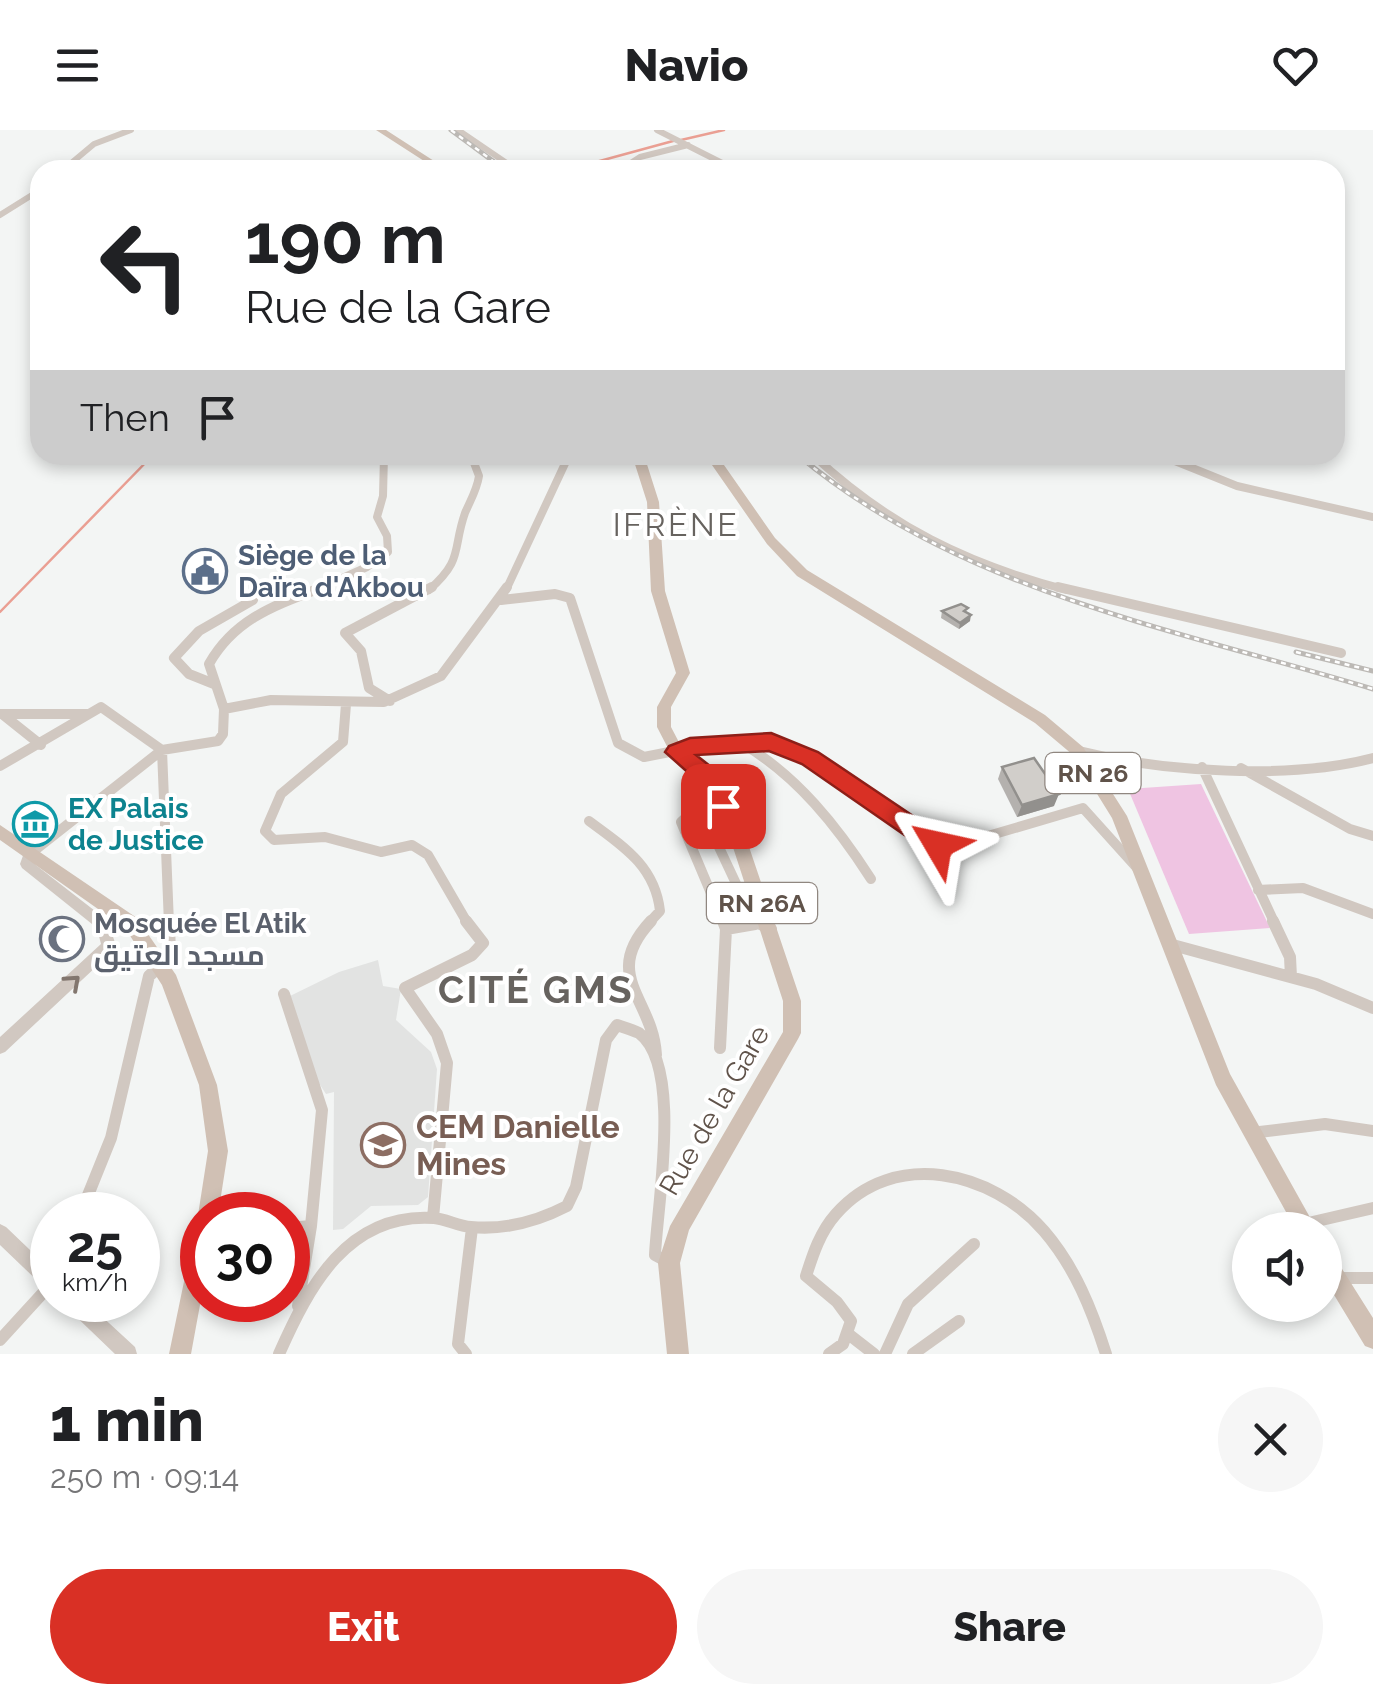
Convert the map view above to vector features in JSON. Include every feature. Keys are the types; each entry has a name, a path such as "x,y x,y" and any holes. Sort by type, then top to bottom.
{"main road":[{"path":"380,130 431,160"},
{"path":"388,130 433,160"},
{"path":"641,465 653,502 658,591 683,673 664,707 664,728 677,752"},
{"name":"RN 26","path":"718,465 771,540 802,573 1040,719 1078,751 1106,792 1142,873 1223,1079 1296,1212"},
{"name":"Rue de la Gare","path":"677,752 710,779 792,1001 792,1033 680,1226 668,1263 678,1354"},
{"path":"0,831 131,923 166,962 208,1085 218,1150 212,1192"},
{"path":"1342,1287 1373,1338"},
{"path":"180,1354 186,1322"}],"street":[{"path":"75,160 94,144 131,130"},
{"path":"458,130 502,160"},
{"path":"656,130 717,160"},
{"path":"635,160 689,145"},
{"path":"0,215 30,196"},
{"path":"0,1047 109,946 103,925 32,870 27,864 30,854 162,750 218,741 224,734 224,709 209,664 213,652 238,625 366,568 388,552 388,536 377,517 383,496 384,465"},
{"path":"391,701 369,688 362,651 345,632 424,594 453,563 461,546 460,526 479,488 479,465"},
{"path":"224,709 271,700 346,704 391,701 452,668 501,600 564,465"},
{"path":"822,465 899,522 995,567 1088,595 1341,654"},
{"path":"1188,465 1246,486 1373,517"},
{"path":"501,600 555,594 570,598 618,743 626,752 666,758 677,752 771,742 810,758 947,848 1083,808 1142,873"},
{"path":"214,684 179,667 174,658 199,631 253,600"},
{"path":"346,704 343,742 282,794 265,830 274,840 325,838 381,852 412,844 428,856 452,902 483,943 472,955 405,988 436,1034 447,1062 433,1218"},
{"path":"0,766 101,707 162,750"},
{"path":"0,714 88,714"},
{"path":"0,714 41,745"},
{"path":"742,743 808,798 853,849 872,879"},
{"path":"89,1192 111,1138 150,976 166,962 162,750"},
{"path":"1078,751 1134,764 1202,767 1296,766 1373,758"},
{"path":"1106,792 1120,771 1134,764"},
{"path":"1236,766 1350,828 1373,836"},
{"path":"1202,767 1290,957 1291,976"},
{"path":"720,1048 726,930 681,822 692,812 702,811 714,828 764,927 726,930"},
{"path":"588,821 640,860 656,880 660,912 636,941 626,963 626,979 655,1036 663,1096 664,1149 655,1254 668,1263"},
{"path":"1258,890 1303,888 1373,914"},
{"path":"1170,944 1291,976 1373,1008"},
{"path":"284,994 322,1110 310,1232"},
{"path":"310,1294 349,1238 375,1226 433,1218 472,1228 518,1223 567,1206 576,1187 606,1040 617,1025 631,1026 656,1056"},
{"path":"1250,1133 1325,1124 1373,1132"},
{"path":"829,1354 843,1344 850,1321 838,1302 806,1276 810,1259 852,1196 873,1182 899,1174 935,1173 970,1181 1009,1200 1044,1230 1077,1278 1106,1354"},
{"path":"1342,1217 1373,1208"},
{"path":"466,1354 458,1344 472,1228"},
{"path":"0,1233 30,1262"},
{"path":"886,1354 893,1320 924,1285 974,1244"},
{"path":"1342,1271 1373,1278"},
{"path":"0,1340 30,1307"},
{"path":"914,1354 959,1321"},
{"path":"94,1322 128,1354"},
{"path":"279,1354 293,1322"},
{"path":"846,1333 874,1354"}],"shaded area":[{"path":"1201,784 1270,928 1189,934 1128,789"},
{"name":"CEM Danielle Mines","path":"378,960 383,986 401,989 396,1020 431,1052 437,1069 428,1197 418,1205 371,1206 343,1229 333,1230 334,1092 326,1094 317,1080 290,996 339,972"}],"building":[{"path":"961,604 971,615 960,623 942,611"},
{"path":"1034,758 1059,794 1022,805 1002,767"}],"waterway":[{"path":"681,140 724,130"},
{"path":"603,160 673,141"},
{"path":"0,612 143,465"}],"railway":[{"path":"451,130 492,160"},
{"path":"811,465 861,502 928,540 999,573 1147,624 1373,689"},
{"path":"1296,652 1373,671"}],"place":[{"name":"Siège de la Daïra d'Akbou","path":"205,571"},
{"name":"EX Palais de Justice","path":"35,824"},
{"name":"Mosquée El Atik مسجد العتيق","path":"62,939"},
{"name":"CEM Danielle Mines","path":"383,1145"}],"district":[{"name":"IFRÈNE","path":"676,525"},
{"name":"CITÉ GMS","path":"536,990"}],"route":[{"path":"723,806 710,779 677,752 690,746 771,742 810,758 938,845"}]}
